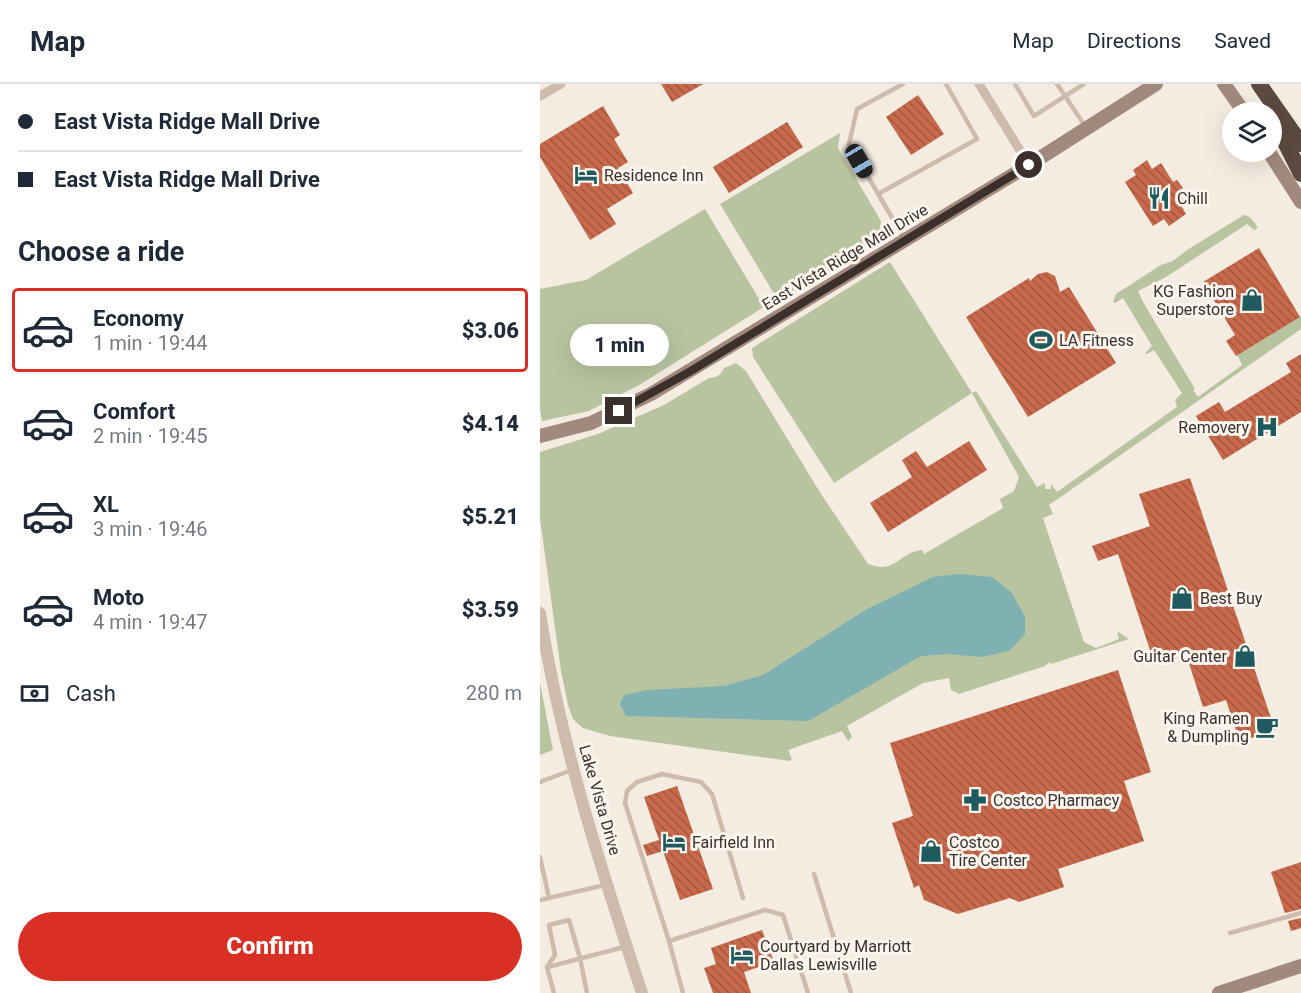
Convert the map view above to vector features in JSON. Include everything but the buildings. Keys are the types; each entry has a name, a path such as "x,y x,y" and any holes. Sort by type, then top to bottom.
{"highway":[{"path":"1258,84 1266,102"},
{"path":"1258,84 1301,144"},
{"path":"1282,136 1301,174"}],"main road":[{"name":"East Vista Ridge Mall Drive","path":"540,436 591,423 651,394 1029,165 1156,84"},
{"path":"1224,84 1237,102"},
{"path":"1275,162 1301,202"},
{"path":"1219,993 1301,966"}],"street":[{"path":"540,96 561,84"},
{"path":"979,84 1029,165"},
{"name":"Lake Vista Drive","path":"540,613 561,719 574,769 607,885 642,993"}],"lane":[{"path":"903,84 857,109 849,144 905,240"},
{"path":"878,194 978,139 946,84"},
{"path":"1016,84 1034,116 1084,84"},
{"path":"1057,84 1086,129"},
{"path":"540,782 574,769"},
{"path":"683,993 626,803 627,791 637,782 662,774 701,782 712,794 743,898"},
{"path":"540,857 549,898"},
{"path":"813,874 851,993"},
{"path":"540,900 607,885"},
{"path":"669,941 765,910 783,915 808,993"},
{"path":"1230,933 1301,913"},
{"path":"554,993 548,967 555,955 549,925 569,920 587,993"},
{"path":"548,967 627,946"}],"green space":[{"path":"840,133 838,148 881,221 879,233 876,239 852,257 806,284 796,286 794,290 780,298 776,297 720,204"},
{"path":"705,209 764,307 639,385 589,411 542,421 540,409 540,289 586,280"},
{"path":"1244,215 1250,218 1258,228 1254,230 1247,224 1166,277 1138,291 1198,397 1242,365 1237,354 1301,316 1301,329 1049,505 1053,514 1043,518 1084,642 1096,648 1119,639 1117,631 1129,639 1051,664 1050,662 1045,666 959,694 951,690 949,678 923,683 847,726 852,737 848,741 842,731 788,750 792,759 790,761 610,736 583,728 573,719 561,671 540,519 540,452 598,434 664,405 709,378 718,376 724,368 736,363 746,371 821,494 868,564 885,567 914,552 922,550 924,554 1003,508 1000,499 1014,491 1019,477 972,393 976,391 1037,487 1045,483 1045,489 1051,489 1051,484 1057,492 1177,407 1175,400 1182,393 1154,350 1145,353 1152,346 1123,298 1113,302 1116,294 1161,265 1173,261"},
{"path":"890,262 972,393 834,483 753,357 752,348"},
{"path":"540,683 553,750 540,755"}],"water":[{"path":"959,574 992,577 1012,593 1025,617 1025,634 1009,651 981,657 948,654 921,656 808,721 626,716 620,704 624,695 648,690 724,686 763,675 867,609 933,577"}],"place":[{"name":"Residence Inn","path":"586,175"},
{"name":"Chill","path":"1159,198"},
{"name":"KG Fashion Superstore","path":"1252,300"},
{"name":"LA Fitness","path":"1041,340"},
{"name":"Removery","path":"1267,427"},
{"name":"Best Buy","path":"1182,598"},
{"name":"Guitar Center","path":"1245,656"},
{"name":"King Ramen & Dumpling","path":"1267,727"},
{"name":"Costco Pharmacy","path":"975,800"},
{"name":"Fairfield Inn","path":"674,842"},
{"name":"Costco Tire Center","path":"931,851"},
{"name":"Courtyard by Marriott Dallas Lewisville","path":"742,955"}],"route":[{"path":"619,411 689,372 1029,165"}]}
